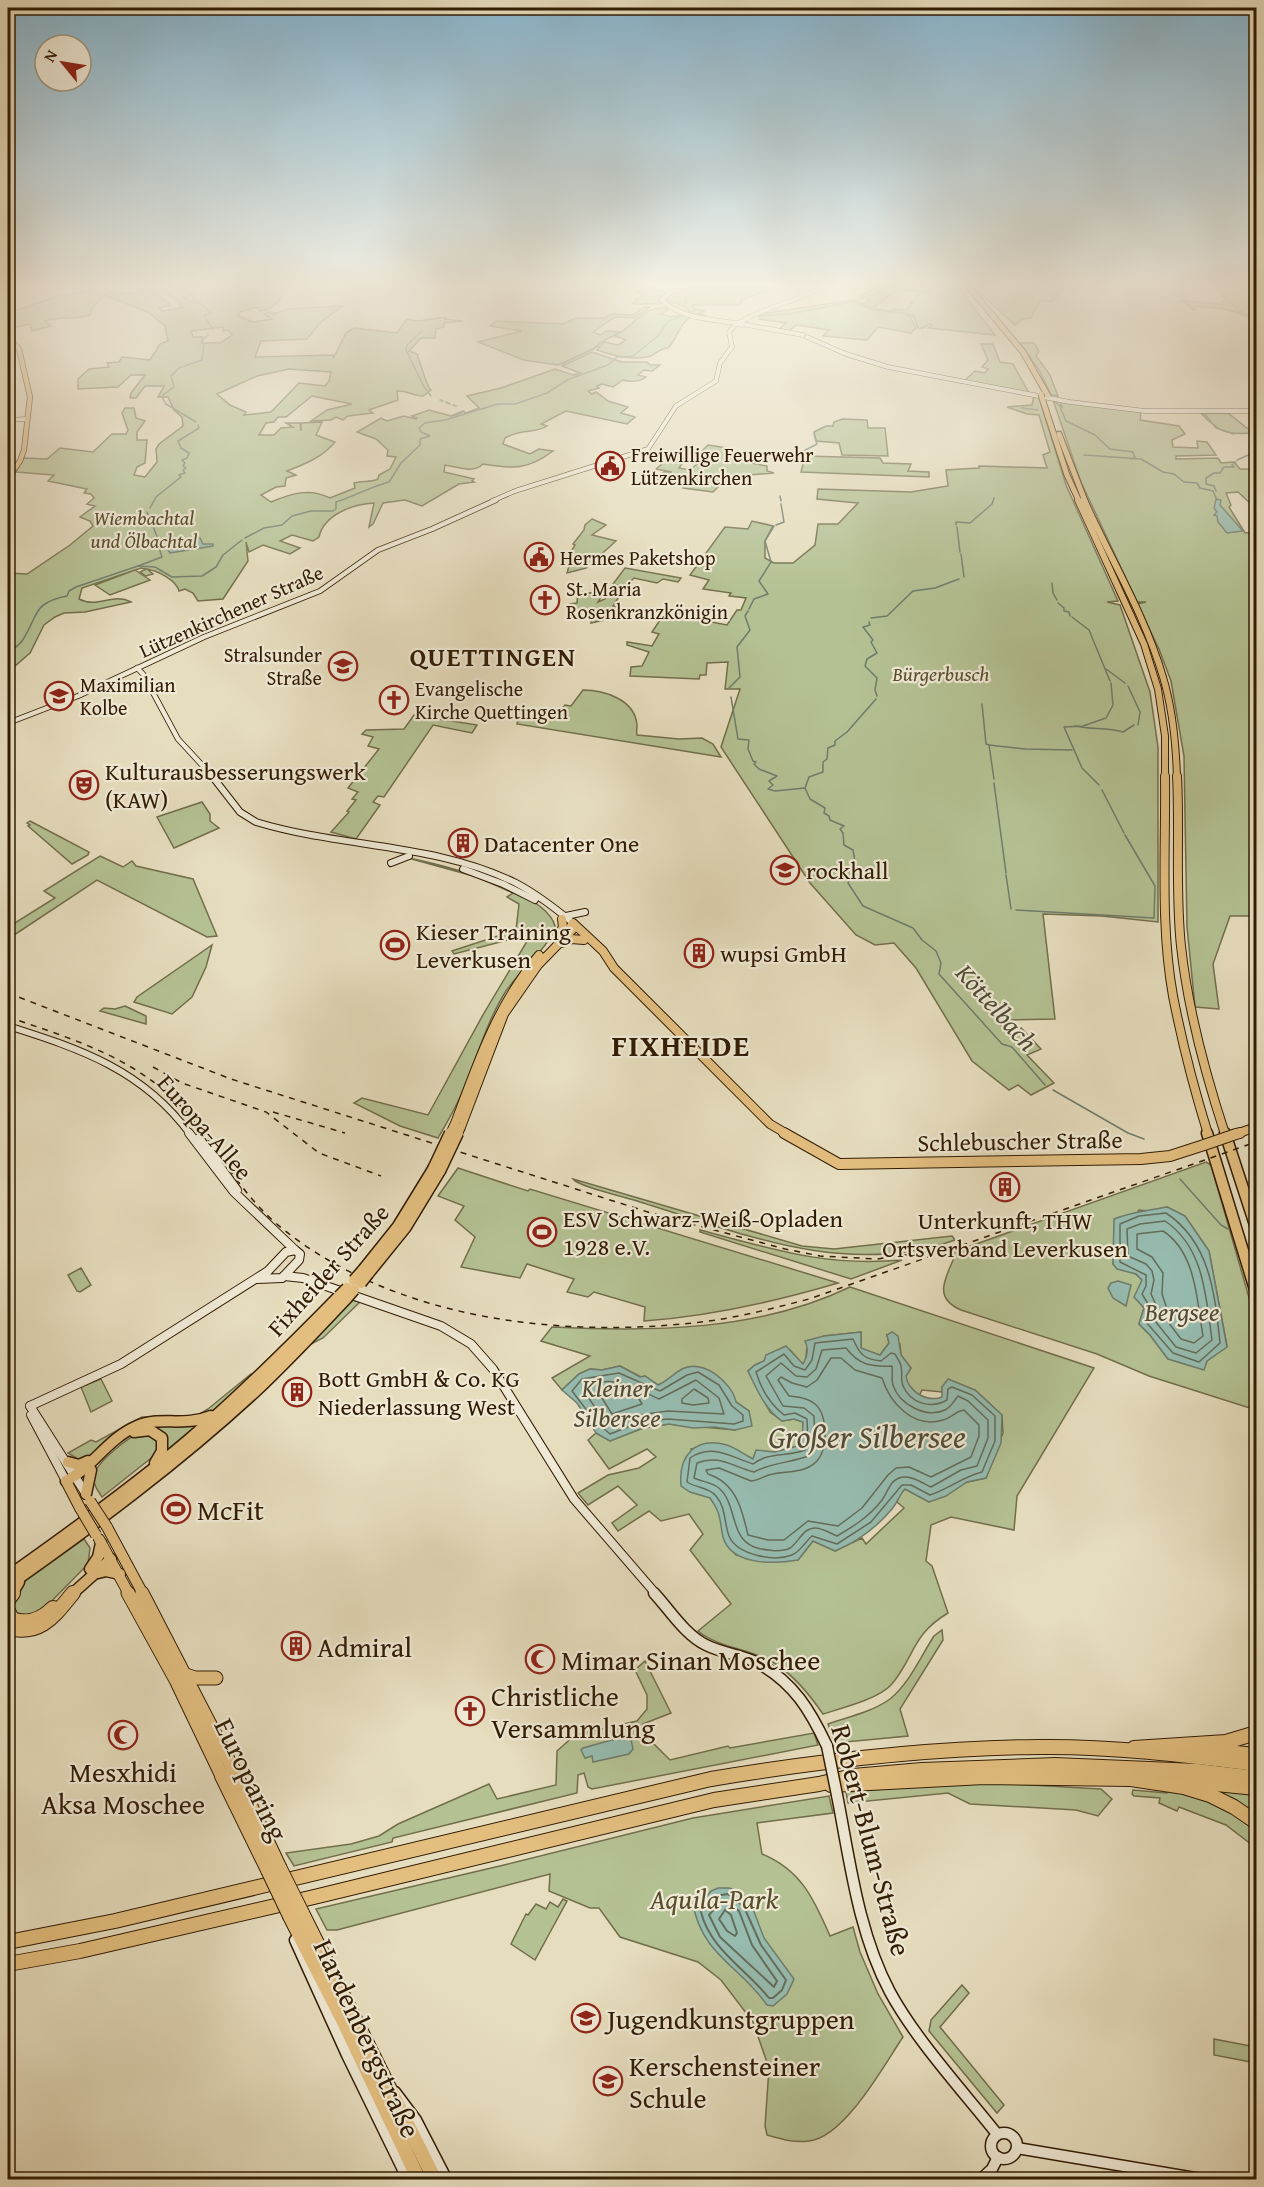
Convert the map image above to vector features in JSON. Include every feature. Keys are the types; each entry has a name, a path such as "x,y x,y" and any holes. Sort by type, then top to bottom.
{"highway":[{"path":"1040,388 1045,397 1067,475 1140,636 1158,689 1165,736 1166,920 1173,995 1197,1098 1257,1293"},
{"path":"1041,388 1074,476 1152,644 1167,690 1177,763 1179,923 1186,987 1206,1066 1257,1228"},
{"path":"564,917 563,927 557,940 584,940"},
{"name":"Fixheider Straße","path":"109,1507 234,1410 286,1362 406,1227 459,1124 504,1014 526,980 557,940 574,927"},
{"name":"Fixheider Straße","path":"109,1507 221,1410 354,1285"},
{"path":"71,1479 121,1434 140,1424 184,1425 204,1419 221,1410"},
{"path":"71,1479 91,1470 128,1436 147,1429 158,1433 163,1444 159,1457 149,1471"},
{"path":"68,1462 79,1465 96,1458"},
{"path":"88,1497 91,1470"},
{"path":"8,1586 109,1507"},
{"path":"8,1576 109,1507"},
{"path":"8,1628 25,1631 41,1627 91,1571 98,1557 99,1539"},
{"path":"8,1611 18,1622 29,1623 38,1620 50,1612 77,1580 116,1557"},
{"path":"8,1600 16,1586 31,1569"},
{"path":"91,1571 120,1574"},
{"path":"1152,1750 1226,1742 1257,1733"},
{"path":"8,1942 115,1921 711,1779 784,1766 921,1752 1040,1747 1257,1755"},
{"path":"1152,1750 1257,1764"},
{"path":"1100,1772 1125,1779 1144,1775 1257,1788"},
{"path":"8,1964 80,1951 314,1897 714,1800 819,1784 850,1785 1100,1772 1257,1778"},
{"name":"Europaring","path":"227,1773 273,1868 290,1913 419,2180"},
{"path":"1144,1775 1209,1795 1257,1822"},
{"name":"Europaring","path":"290,1913 388,2087 435,2180"}],"main road":[{"path":"8,478 24,450 30,393 28,388"},
{"name":"Lützenkirchener Straße","path":"8,723 52,707 202,639 320,591 383,548 429,531 515,491 636,452 649,445 676,406 705,388"},
{"path":"993,388 1130,410 1257,411"},
{"path":"8,420 27,419"},
{"path":"137,668 143,674 182,744 226,790 243,815 281,827 404,853 495,880 564,917 609,959 614,968"},
{"path":"128,673 143,674"},
{"path":"359,843 390,848 404,853"},
{"path":"390,848 404,844 404,853"},
{"path":"391,863 404,853"},
{"path":"564,917 585,912"},
{"path":"574,927 584,940 614,968"},
{"name":"Schlebuscher Straße","path":"614,968 770,1124 820,1156 836,1163 1141,1159 1170,1156 1257,1127"},
{"name":"Europa-Allee","path":"8,1024 93,1055 127,1073 146,1087 175,1115 228,1185 295,1250"},
{"path":"71,1479 68,1462 30,1406 120,1365 257,1279 269,1274 286,1252 287,1242"},
{"path":"284,1276 301,1256 295,1250 286,1252"},
{"name":"Robert-Blum-Straße","path":"291,1269 303,1278"},
{"name":"Robert-Blum-Straße","path":"269,1274 275,1279 284,1276 303,1278 426,1320 461,1336 471,1344 493,1368 574,1499 695,1638 705,1645 757,1663 788,1684 811,1711 827,1746 863,1920 892,1996 904,2016 997,2134"},
{"name":"Europaring","path":"30,1406 32,1416 71,1479 88,1497 107,1527 120,1574 190,1696 227,1773"},
{"name":"Europaring","path":"71,1479 80,1508 99,1539 116,1557 186,1675 190,1696 190,1721 227,1773"},
{"path":"186,1675 195,1678 216,1678"},
{"name":"Hardenbergstraße","path":"290,1913 342,2044 408,2180"},
{"path":"388,2087 401,2096 447,2180"},
{"path":"1008,2133 1017,2148 1016,2154 1008,2161 998,2157 992,2144 997,2134 1008,2133"},
{"path":"1017,2148 1207,2180"},
{"path":"980,2180 992,2169 998,2157"}],"green space":[{"path":"135,388 143,388 136,398 130,398"},
{"name":"Wiembachtal und Ölbachtal","path":"163,388 230,388 217,394 230,405 246,412 244,415 271,412 294,388 430,388 431,390 423,396 397,391 398,400 369,410 373,413 348,416 343,420 336,417 331,420 311,421 327,410 352,404 312,396 286,417 278,417 274,422 266,423 259,435 274,435 281,428 293,427 286,423 300,423 301,431 301,423 322,422 316,435 335,442 319,456 287,471 296,475 286,478 285,486 276,487 261,495 271,502 286,496 308,492 330,498 355,488 354,483 378,479 379,475 390,469 396,457 387,456 388,450 376,439 357,432 381,418 387,421 404,416 416,419 412,416 429,410 451,416 463,411 466,413 479,408 467,396 501,388 599,388 588,391 592,394 596,392 608,401 628,407 621,413 635,417 627,424 566,411 541,424 547,426 538,430 517,433 505,438 503,444 530,454 539,449 553,451 536,462 520,467 483,464 475,469 445,465 444,472 474,479 472,481 474,482 459,484 422,506 405,500 383,503 373,524 369,527 374,503 349,508 333,516 322,529 319,537 313,541 292,535 280,541 300,548 290,554 263,545 249,552 246,542 248,561 223,599 198,601 193,593 185,589 179,591 166,577 147,569 153,574 146,576 140,572 146,569 141,568 82,588 79,599 86,602 124,599 131,602 85,612 64,613 55,617 44,625 30,653 8,672 8,573 27,574 70,545 93,526 90,521 80,517 95,506 87,504 94,498 91,494 84,493 87,489 48,481 54,475 16,472 24,458 47,459 60,448 93,452 112,434 126,434 128,430 122,413 125,408 134,408 136,418 145,421 137,432 137,440 147,440 145,463 137,467 134,475 145,477 157,462 156,449 159,444 183,426 182,417 174,410 168,397 158,397"},
{"path":"999,388 1026,388 1029,393"},
{"path":"1048,388 1055,388 1058,396 1051,395"},
{"name":"Bürgerbusch","path":"1034,396 1039,398 1066,485 1118,601 1107,602 1120,605 1150,692 1158,747 1158,922 1102,916 1043,914 1055,1019 1010,1020 1000,1024 1008,1033 1021,1028 1041,1049 1027,1055 1054,1083 1031,1095 1018,1085 1009,1090 972,1061 916,968 894,943 875,945 856,935 810,883 721,747 740,689 725,689 728,662 707,663 706,675 700,675 699,679 630,676 631,667 642,666 649,652 627,645 627,642 652,646 659,634 652,632 666,611 691,614 690,618 727,625 737,610 741,610 746,598 729,596 731,593 703,589 709,580 690,575 725,527 748,529 752,521 773,526 765,541 765,558 774,563 793,563 815,545 818,524 838,524 858,503 817,499 818,489 911,492 948,486 946,470 979,468 979,466 1047,468 1043,455 1050,452 1039,415 1027,414 1007,407 1032,405"},
{"path":"1053,400 1062,407 1060,400 1141,412 1140,420 1179,426 1185,434 1172,440 1173,447 1198,448 1197,441 1207,442 1216,455 1176,456 1176,459 1218,458 1221,463 1234,462 1240,469 1251,469 1256,474 1256,505 1252,505 1238,492 1226,493 1231,505 1229,507 1245,533 1256,532 1256,916 1230,916 1213,964 1219,1009 1195,1007 1187,927 1184,756 1171,681 1159,649 1137,604 1146,602 1137,602 1081,482"},
{"path":"1201,413 1228,413 1253,433 1224,431"},
{"path":"842,419 867,420 868,428 885,428 888,456 842,455 839,443 816,441 814,432 826,426 833,426 834,422"},
{"path":"708,445 733,449 737,454 736,460 767,466 767,471 774,473 738,476 744,485 721,484 713,492 683,488 681,482 655,479 664,472 672,472 656,469 668,459 684,461 679,468 690,470 703,459 702,451"},
{"path":"805,456 880,458 883,463 911,464 908,471 929,472 929,477 801,472"},
{"path":"592,519 606,525 592,535 616,541 586,568 567,573 572,556 569,555 575,545 573,544 584,530 585,525"},
{"path":"625,568 681,578 678,582 663,579 657,583 634,578 625,587 613,584"},
{"path":"135,570 150,580 110,595 95,585"},
{"path":"615,587 624,589 613,606 618,607 604,620 591,623 591,610 568,611 570,604 577,603 578,592 603,594 598,602 605,599"},
{"path":"583,690 608,694 624,702 635,716 637,735 679,739 702,738 713,744 721,757 517,724 519,716 559,713 565,705 571,706"},
{"path":"414,715 477,725 472,733 433,725 384,797 378,796 373,802 380,805 356,839 331,832 349,812 347,811 356,800 352,799 358,792 348,788 379,749 368,746 373,737 362,734 366,730 404,729"},
{"path":"202,802 210,814 210,821 219,828 174,848 157,817"},
{"path":"30,821 89,852 88,855 72,864 28,826 30,825 27,823"},
{"path":"100,856 123,867 132,861 136,866 193,879 217,936 207,937 97,880 8,939 8,921 15,923 55,898 44,891"},
{"path":"408,858 467,873 513,891 533,901 547,913 555,926 548,941 506,991 486,1030 458,1102 438,1138 400,1126 354,1103 362,1098 428,1115 484,1013 529,938 527,935 454,954 452,951 516,930 519,904 507,897 513,893 477,877"},
{"path":"212,945 206,967 192,997 172,1014 134,1002 137,997"},
{"path":"125,1006 146,1016 146,1024 100,1011 104,1008 115,1009"},
{"path":"1206,1162 1211,1165 1256,1322 1256,1410 1149,1376 1097,1354 961,1310 952,1305 944,1294 945,1281 954,1258 951,1253","holes":["1167,1207 1185,1216 1209,1251 1227,1346 1207,1361 1168,1359 1139,1324 1144,1308 1138,1300 1142,1280 1136,1274 1113,1264 1115,1246 1139,1210 1149,1211"]},
{"name":"ESV Schwarz-Weiß-Opladen 1928 e.V.","path":"458,1168 838,1283 742,1307 694,1316 644,1321 645,1307 594,1292 588,1297 567,1292 574,1279 527,1264 520,1278 461,1267 475,1237 455,1220 464,1206 438,1196"},
{"path":"573,1179 802,1246 834,1249 952,1236 955,1240 914,1251 874,1255 835,1253 796,1247 718,1227 593,1188"},
{"path":"700,1230 776,1250 823,1259 874,1262 902,1260 851,1279 700,1232"},
{"path":"81,1268 91,1285 80,1292 77,1291 68,1275"},
{"path":"850,1287 1094,1368 1017,1496 1014,1530 951,1517 931,1525 926,1561 932,1566 948,1613 936,1621 920,1638 899,1675 885,1690 878,1695 823,1714 800,1685 779,1666 762,1657 715,1641 698,1631 731,1604 690,1550 703,1534 689,1514 661,1521 649,1511 618,1531 612,1523 637,1505 618,1486 588,1505 578,1493 608,1475 639,1468 656,1457 647,1449 609,1469 588,1440 596,1433 610,1441 643,1428 669,1424 735,1430 749,1411 736,1402 676,1373 671,1380 658,1385 645,1376 641,1377 620,1366 602,1370 590,1369 579,1374 562,1390 552,1378 590,1356 541,1341 552,1327 628,1329 704,1325 779,1313 815,1302","holes":["861,1332 861,1348 880,1355 889,1343 887,1335 900,1344 901,1355 911,1368 906,1376 906,1382 919,1396 922,1390 942,1392 942,1387 975,1390 1002,1415 1003,1433 986,1478 967,1482 929,1502 905,1489 899,1495 897,1502 904,1508 866,1544 862,1538 835,1551 813,1541 798,1560 736,1555 724,1538 720,1512 710,1498 691,1449 723,1446 753,1459 756,1451 775,1452 802,1445 803,1422 794,1419 782,1421 770,1412 748,1371 755,1365 790,1350 803,1365 807,1346 824,1336"]},
{"path":"352,1300 360,1302 323,1338 309,1345"},
{"path":"254,1374 223,1404 196,1420 151,1421 131,1425 83,1462 68,1453 91,1440 96,1442 142,1417 195,1417"},
{"path":"101,1379 112,1401 91,1412 81,1387"},
{"path":"148,1424 182,1427 198,1424 166,1451"},
{"path":"143,1432 157,1438 158,1449 155,1455 102,1497 94,1481 96,1470 115,1450 130,1438"},
{"path":"84,1539 90,1548 88,1564 38,1615 18,1617 11,1609 13,1593 18,1586"},
{"path":"942,1630 943,1640 900,1709 908,1736 835,1743 828,1724 868,1711 890,1699 909,1678 934,1636"},
{"path":"645,1661 671,1713 643,1724 650,1740 670,1760 728,1746 730,1748 814,1733 818,1745 592,1789 588,1787 584,1773 578,1775 577,1793 393,1838 392,1842 294,1866 286,1853 351,1844 379,1836 398,1824 489,1784 497,1799 556,1785 557,1751 575,1735 637,1721 647,1709 647,1695 635,1670"},
{"path":"993,1783 1101,1789 1112,1799 1098,1816 1076,1810 970,1804 948,1793 848,1803 846,1792 916,1786"},
{"path":"1168,1789 1192,1796 1236,1815 1256,1829 1256,1848 1226,1825 1179,1807 1177,1811 1159,1803 1160,1798 1132,1794 1133,1790 1167,1793"},
{"path":"1207,1790 1256,1793 1256,1819"},
{"name":"Aquila-Park","path":"829,1796 833,1813 757,1823 762,1854 787,1868 805,1887 830,1936 853,1927 860,1952 878,1994 903,2037 850,2114 823,2137 809,2141 793,2141 767,2135 765,2126 769,2068 753,2022 721,1980 698,1962 620,1937 599,1908 590,1908 549,1891 550,1874 337,1930 327,1930 316,1909 693,1818"},
{"path":"563,1899 567,1901 535,1960 511,1944 526,1914 528,1915 536,1904 546,1909 550,1902 558,1907"},
{"path":"962,1985 969,1993 940,2027 1004,2105 997,2113 929,2031 931,2020"},
{"path":"1214,2039 1256,2047 1256,2063 1214,2055"}],"water":[{"path":"1216,499 1221,500 1220,505 1243,531 1227,533 1218,522 1217,516 1214,515 1217,512 1214,508"},
{"path":"200,538 203,544 213,544 213,546 170,553 162,542"},
{"name":"Bergsee","path":"1167,1207 1185,1216 1209,1251 1227,1347 1207,1361 1204,1370 1168,1359 1139,1324 1144,1308 1134,1297 1142,1280 1136,1274 1117,1269 1113,1264 1114,1219"},
{"path":"1118,1281 1131,1285 1126,1306 1113,1298 1108,1288 1111,1283"},
{"name":"Großer Silbersee","path":"861,1332 861,1348 880,1355 889,1343 887,1335 892,1332 898,1336 901,1355 911,1368 906,1376 907,1381 918,1394 934,1399 942,1397 942,1387 948,1379 975,1390 1002,1415 1001,1443 986,1478 967,1482 946,1496 929,1502 905,1489 896,1504 880,1522 852,1543 835,1551 813,1541 798,1560 766,1562 744,1558 728,1546 723,1537 718,1513 710,1498 690,1492 681,1486 681,1475 686,1457 691,1450 706,1443 727,1445 753,1459 756,1450 775,1452 802,1445 803,1422 794,1419 782,1421 776,1416 762,1399 748,1371 764,1361 766,1355 786,1346 803,1364 807,1353 805,1341 824,1336"},
{"name":"Kleiner Silbersee","path":"620,1366 640,1377 645,1376 658,1385 690,1366 707,1369 729,1387 736,1402 749,1411 752,1426 735,1430 714,1427 693,1428 669,1424 643,1428 610,1441 596,1433 577,1403 562,1390 579,1374 590,1369 602,1370"},
{"path":"626,1736 631,1739 633,1749 629,1754 593,1762 592,1756 585,1758 581,1750 583,1748"},
{"path":"718,1888 729,1888 741,1892 751,1904 764,1938 794,1979 787,1994 773,2006 767,2005 713,1948 698,1921 693,1904 699,1906 711,1891"}],"waterway":[{"path":"163,395 173,388"},
{"path":"425,388 431,396"},
{"path":"245,538 264,528 282,525 292,516 311,511 333,511 336,509 336,502 389,482 401,463 420,445 420,439 430,436 421,432 419,428 425,423 445,420 498,404 515,404 555,388"},
{"path":"162,397 166,404 196,422"},
{"path":"446,402 450,404"},
{"path":"1060,407 1066,421 1095,435 1110,449 1133,452 1135,458 1133,458"},
{"path":"1022,408 1038,410"},
{"path":"454,416 464,411"},
{"path":"1204,413 1216,428 1234,434"},
{"path":"150,508 156,497 181,477 179,475 185,473 183,470 186,468 183,466 185,463 182,460 187,458 189,453 181,448 178,441 199,428 198,425"},
{"name":"Köttelbach","path":"796,455 817,444 814,434"},
{"path":"1237,460 1253,453 1249,447"},
{"path":"1084,455 1133,458"},
{"path":"1133,458 1141,459 1163,472 1174,474 1184,482 1197,483 1200,488 1213,491 1217,500"},
{"path":"1216,491 1214,486 1206,484 1206,478 1214,473 1220,473 1224,467 1234,467 1232,465 1236,462"},
{"name":"Köttelbach","path":"780,496 781,501"},
{"path":"956,525 956,522 970,523 992,504 994,498"},
{"name":"Köttelbach","path":"776,525 784,522 781,504"},
{"path":"138,566 162,557 147,512"},
{"name":"Köttelbach","path":"749,609 754,599 768,594 759,581 771,562 765,541 774,526"},
{"path":"957,527 960,552"},
{"path":"138,566 155,567 172,577 202,576 216,567 223,555 242,540"},
{"path":"961,554 964,577"},
{"path":"8,655 22,641 37,612 47,602 67,596 69,591 76,587 138,566"},
{"path":"871,618 887,616 913,591 935,588 959,579"},
{"path":"1052,583 1053,593 1057,600"},
{"path":"1058,603 1064,611 1069,612 1070,616"},
{"name":"Köttelbach","path":"729,688 740,677 737,647 750,630 745,616 748,611"},
{"path":"1072,617 1089,630 1110,681"},
{"path":"869,622 870,625 863,627 873,640 871,642 877,653 867,659 865,666 877,678 875,690 877,696"},
{"path":"1106,669 1125,683"},
{"path":"1077,726 1106,718 1113,705 1111,683"},
{"path":"1128,686 1140,712 1138,725"},
{"name":"Köttelbach","path":"731,697 738,739 749,740 748,749 753,761 756,762 754,764 759,769 777,776 769,781 773,785 768,789 775,791 805,788"},
{"path":"805,788 809,777 823,772 823,762 827,759 828,748 835,745 835,741 847,732 876,699"},
{"path":"982,704 986,744 989,745"},
{"path":"1077,726 1123,732 1134,725"},
{"path":"1077,726 1064,727 1082,768 1099,785"},
{"path":"989,745 1025,749 1072,750"},
{"path":"989,745 994,779"},
{"path":"994,783 1006,873"},
{"name":"Köttelbach","path":"805,788 810,799 825,808 824,813 829,816 830,820 844,826 840,829 843,833 844,845 853,850 856,867 848,883 863,906 913,928 922,940 936,951 941,963 939,974 1002,1044 1012,1047 1045,1085"},
{"path":"1102,790 1124,833"},
{"path":"1016,910 1154,918 1155,886 1125,835"},
{"path":"1006,875 1011,909"},
{"name":"Köttelbach","path":"1053,1090 1128,1133 1144,1139"},
{"name":"Köttelbach","path":"1180,1179 1221,1225 1228,1229"}],"railway":[{"path":"8,993 231,1079 651,1213 785,1249 820,1256 877,1259 926,1252"},
{"path":"8,1017 104,1053 148,1078 186,1112 265,1213 322,1257 370,1282 422,1301 475,1314 530,1323 585,1327 640,1327 693,1323 737,1316 809,1299 1256,1142"},
{"path":"153,1067 182,1083 266,1112 319,1153 381,1176"},
{"path":"273,1112 345,1133"}],"place":[{"name":"Freiwillige Feuerwehr Lützenkirchen","path":"610,466"},
{"name":"Hermes Paketshop","path":"539,557"},
{"name":"St. Maria Rosenkranzkönigin","path":"545,600"},
{"name":"Stralsunder Straße","path":"343,666"},
{"name":"Maximilian Kolbe","path":"59,696"},
{"name":"Evangelische Kirche Quettingen","path":"394,700"},
{"name":"Kulturausbesserungswerk (KAW)","path":"84,785"},
{"name":"Datacenter One","path":"463,843"},
{"name":"rockhall","path":"785,870"},
{"name":"Kieser Training Leverkusen","path":"395,945"},
{"name":"wupsi GmbH","path":"699,953"},
{"name":"Unterkunft, THW Ortsverband Leverkusen","path":"1005,1187"},
{"name":"ESV Schwarz-Weiß-Opladen 1928 e.V.","path":"542,1232"},
{"name":"Bott GmbH & Co. KG Niederlassung West","path":"297,1392"},
{"name":"McFit","path":"176,1509"},
{"name":"Admiral","path":"296,1646"},
{"name":"Mimar Sinan Moschee","path":"540,1659"},
{"name":"Christliche Versammlung","path":"470,1711"},
{"name":"Mesxhidi Aksa Moschee","path":"123,1735"},
{"name":"Jugendkunstgruppen","path":"586,2018"},
{"name":"Kerschensteiner Schule","path":"608,2081"}],"district":[{"name":"QUETTINGEN","path":"493,656"},
{"name":"FIXHEIDE","path":"681,1045"}]}
